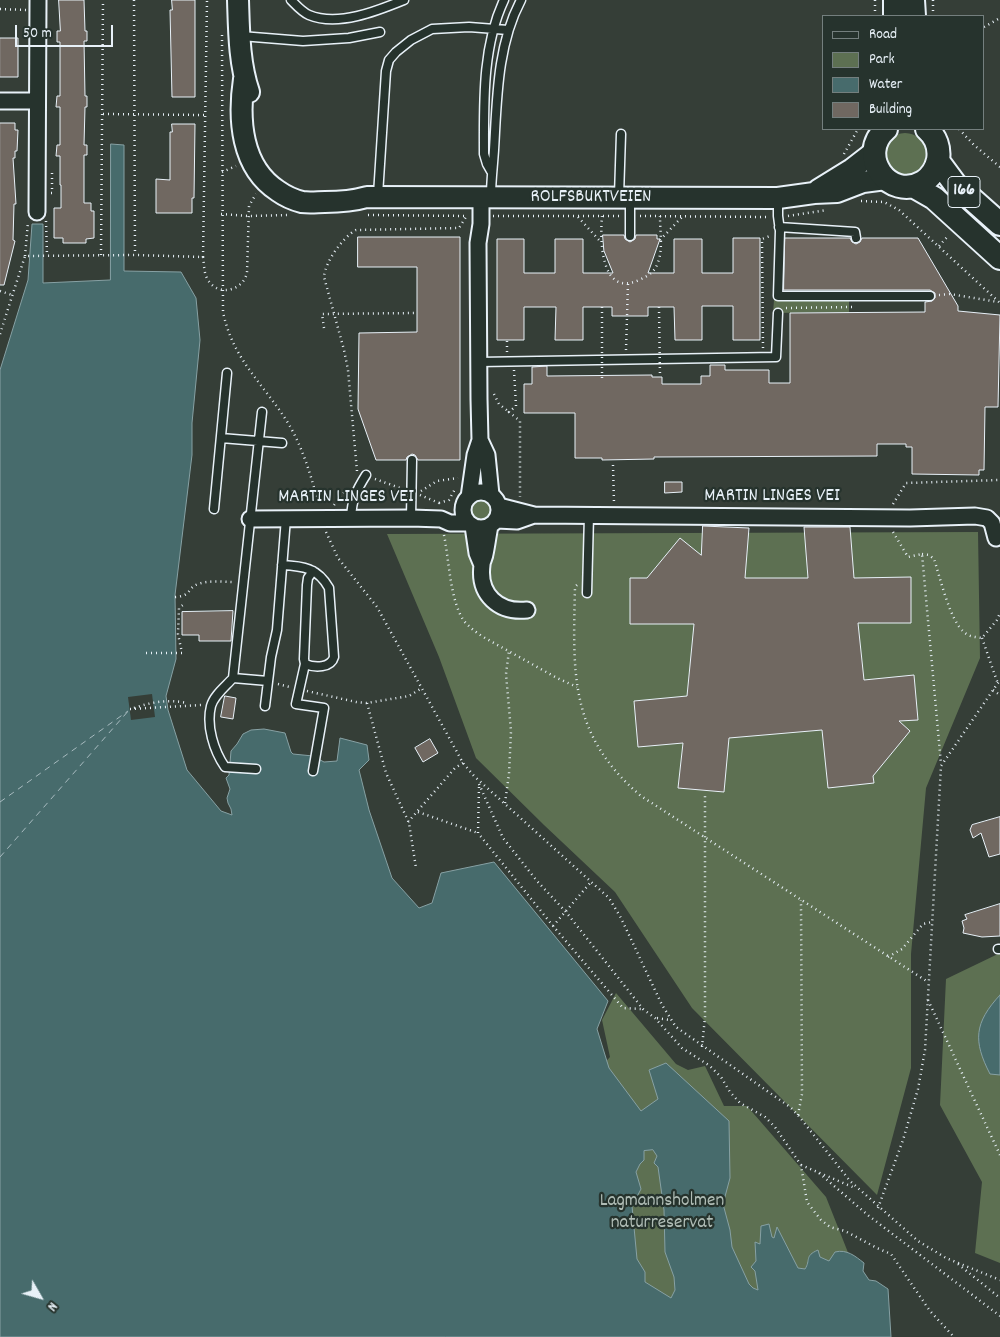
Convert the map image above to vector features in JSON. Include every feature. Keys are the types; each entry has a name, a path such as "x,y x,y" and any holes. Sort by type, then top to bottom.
{"main road":[{"path":"895,0 895,15"},
{"path":"914,0 914,15"},
{"path":"885,130 877,140 874,152 877,167 886,179"},
{"name":"166","path":"886,179 899,186 913,186 932,174 938,161 937,142 928,130"},
{"name":"166","path":"938,161 955,184 1000,224"},
{"name":"166","path":"913,186 934,198 1000,258"}],"street":[{"name":"ROLFSBUKTVEIEN","path":"238,0 230,33 250,96 259,145 265,161 273,172 283,180 301,188 352,192 373,197 778,198 837,192 863,182 886,179"},
{"path":"32,5 37,101 37,212"},
{"name":"ROLFSBUKTVEIEN","path":"244,79 242,98 246,147 254,167 266,182 284,195 302,202 352,202 373,197"},
{"path":"0,102 37,101"},
{"name":"ROLFSBUKTVEIEN","path":"814,193 852,169 874,152"},
{"path":"482,565 477,553 471,525 464,516 475,455 480,440 478,243 486,198"},
{"path":"480,440 487,455 494,512 482,565 483,584 493,601 509,610 527,610"},
{"path":"466,502 479,492 494,512"},
{"name":"MARTIN LINGES VEI","path":"441,519 466,502"},
{"path":"471,525 482,528 494,512"},
{"name":"MARTIN LINGES VEI","path":"494,512 517,521 527,513 614,516 884,518 982,516 992,523 996,538"},
{"name":"MARTIN LINGES VEI","path":"250,519 322,514 351,518 441,519 450,524 471,525"}],"lane":[{"path":"291,0 309,15 333,19 372,13 404,0"},
{"path":"491,171 484,154 488,58 493,28 504,0"},
{"path":"486,198 491,171 496,108 508,30 521,0"},
{"path":"373,197 386,71 391,57 411,40 438,27 508,30"},
{"path":"230,33 303,41 348,38 380,32"},
{"path":"621,134 624,198 630,236"},
{"path":"778,198 780,229 778,296 859,294 930,296"},
{"path":"780,229 856,232 856,238"},
{"path":"479,362 776,357 778,313"},
{"path":"214,509 227,373"},
{"path":"256,770 225,767 215,749 210,716 212,705 220,691 233,678 262,412"},
{"path":"221,438 282,444"},
{"path":"411,518 412,460"},
{"path":"351,518 352,502 366,475"},
{"path":"587,593 589,515"},
{"path":"265,706 277,630 286,518"},
{"path":"282,565 305,567 313,570 329,588 333,662 327,666 309,666 306,664"},
{"path":"313,570 306,585 304,658 306,664 296,704 324,708 313,771"},
{"path":"233,678 268,681"}],"path":[{"path":"101,255 103,0"},
{"path":"134,0 136,255"},
{"path":"207,0 203,257 206,276 213,286 221,290 234,288 246,276 248,206 249,202 266,182"},
{"path":"875,0 875,15"},
{"path":"933,0 933,15"},
{"path":"0,9 32,5"},
{"path":"985,26 1000,18"},
{"path":"230,33 221,290 223,312 231,341 239,356 294,434 307,464 329,539 338,558 377,607 463,763 479,782 609,898 670,1020 680,1030 790,1107 857,1188 878,1208 926,1247 955,1262 1000,1280"},
{"path":"102,114 205,115"},
{"path":"843,156 857,130"},
{"path":"960,130 1000,167"},
{"path":"855,202 875,200 892,205 1000,302"},
{"path":"0,334 26,256 29,212 46,212 47,255"},
{"path":"411,492 357,472 348,370 324,271 326,265 349,234 356,230 460,228 467,216"},
{"path":"578,216 600,242"},
{"path":"602,216 600,242 605,263 610,274 617,281 628,282 634,282 650,275 659,262 660,216"},
{"path":"660,240 683,216"},
{"path":"763,358 762,239 780,229"},
{"path":"939,246 948,236"},
{"path":"26,256 136,255 203,257"},
{"path":"626,360 628,282"},
{"path":"0,291 12,295"},
{"path":"930,296 950,294 1000,302"},
{"path":"659,306 660,377"},
{"path":"602,307 602,381"},
{"path":"324,328 322,314 417,313"},
{"path":"509,412 516,406 514,361"},
{"path":"490,388 499,404 520,421 527,513"},
{"path":"613,465 614,516"},
{"path":"462,478 437,481 417,494 439,503 459,612 465,622 475,632 565,683 577,687"},
{"path":"982,638 963,632 954,620 934,559 929,555 922,554 908,556 884,518 906,483 1000,480"},
{"path":"322,514 334,505 346,488"},
{"path":"878,1208 903,1140 918,1089 925,1050 942,766 922,554"},
{"path":"588,576 574,587 574,644 577,687 583,713 592,736 618,775 640,796 928,982"},
{"path":"175,597 188,594 195,585 205,582 244,582"},
{"path":"146,653 182,653 178,634 179,608 183,605"},
{"path":"982,638 997,620 1000,613"},
{"path":"942,766 999,682 982,638"},
{"path":"505,804 509,774 511,731 506,674 509,651"},
{"path":"268,681 367,703 409,696 422,688"},
{"path":"993,690 1000,695"},
{"path":"191,704 174,700 149,703 130,709 150,709 191,704 212,705"},
{"path":"367,703 386,773 408,822 416,868"},
{"path":"408,822 455,768 463,763"},
{"path":"478,833 479,782"},
{"path":"479,782 503,838 537,881 566,912 643,1009 655,1018 682,1048 710,1066 721,1077 730,1092 740,1103 765,1118 775,1127 801,1165 807,1202 821,1220 830,1227 845,1230 891,1254 930,1311 954,1337"},
{"path":"702,1047 706,1018 705,794"},
{"path":"417,812 478,833 553,926 623,1008 643,1009"},
{"path":"553,926 591,882"},
{"path":"798,1115 802,1094 801,900"},
{"path":"888,957 902,949 923,924 932,922"},
{"path":"927,999 1000,1155"},
{"path":"655,1018 670,1020"},
{"path":"801,1165 857,1188"},
{"path":"819,1173 870,1216 1000,1316"},
{"path":"955,1262 1000,1298"}],"green space":[{"path":"905,133 920,139 926,154 920,169 905,175 890,169 884,154 890,139"},
{"path":"774,300 849,301 849,312 773,313"},
{"path":"482,497 491,501 495,510 491,519 482,523 473,519 469,510 473,501"},
{"path":"978,532 980,658 926,788 911,954 911,1068 877,1195 692,1008 615,892 476,758 439,657 387,534"},
{"path":"1000,953 1000,1263 975,1253 982,1182 940,1105 946,979"},
{"name":"Lagmannsholmen naturreservat","path":"616,993 676,1064 688,1070 705,1066 724,1106 747,1106 826,1197 849,1255 776,1290 570,1337 585,1084 610,1057 602,1020"}],"water":[{"path":"111,144 124,145 124,271 181,272 196,298 200,340 192,423 192,455 175,595 176,659 166,696 168,710 187,770 221,811 232,815 227,798 230,789 226,778 229,775 231,751 243,734 251,730 264,729 285,733 293,754 313,756 324,762 337,761 340,738 367,745 369,760 359,770 369,810 392,878 419,908 432,903 441,873 494,862 608,1001 597,1029 609,1068 641,1111 658,1099 649,1070 666,1063 729,1121 730,1178 723,1204 730,1230 732,1247 749,1284 758,1290 755,1271 751,1267 756,1261 755,1242 760,1244 761,1226 769,1224 772,1237 774,1238 777,1227 798,1268 805,1269 809,1256 818,1250 820,1257 829,1261 835,1252 847,1252 864,1263 863,1271 869,1280 876,1281 888,1289 891,1337 0,1337 0,370 28,280 32,224 43,224 43,283 110,280","holes":["653,1150 657,1156 654,1163 658,1167 664,1210 665,1252 674,1277 675,1290 671,1298 645,1282 645,1272 637,1259 632,1206 641,1189 636,1172 644,1160 644,1151"]},
{"path":"1000,995 1000,1075 990,1074 984,1062 979,1042 979,1033 985,1015"}],"pier":[{"path":"152,694 155,717 131,720 128,697"}],"building":[{"path":"59,0 84,0 85,31 87,31 87,41 84,41 87,107 85,107 84,145 87,145 87,155 84,155 84,203 91,203 91,211 94,211 94,238 86,239 86,243 63,243 63,238 54,238 54,208 61,208 60,156 56,156 57,145 60,145 60,107 56,107 57,96 60,96 60,42 57,42 57,31 60,31"},
{"path":"172,0 195,0 195,97 172,97 170,10 172,10"},
{"path":"0,38 18,38 18,77 0,77"},
{"path":"0,123 15,123 15,130 18,130 17,151 15,151 15,158 13,158 16,204 14,204 13,240 15,241 4,285 0,285"},
{"path":"172,124 195,124 192,213 156,213 156,179 170,180 170,132 172,132"},
{"path":"603,235 624,235 625,239 630,242 635,239 636,235 657,235 657,239 660,239 648,273 674,273 674,239 702,239 702,273 733,273 733,238 760,238 760,340 733,340 733,306 702,306 702,340 675,340 674,307 648,307 648,316 612,316 612,307 583,307 583,340 555,340 556,307 524,307 524,340 497,340 497,239 524,239 524,273 555,273 555,239 583,239 583,273 613,273 604,251"},
{"path":"358,237 460,237 460,460 418,460 412,454 406,460 376,460 358,409 359,333 417,332 417,267 358,267"},
{"path":"785,238 850,238 856,244 862,238 918,238 958,306 958,311 1000,315 998,407 985,407 984,470 979,470 979,475 912,474 912,447 906,447 906,444 877,444 877,456 654,457 654,459 602,460 602,458 575,458 575,413 524,413 524,384 532,384 532,367 547,366 547,376 652,375 652,377 662,377 662,384 701,384 701,376 710,376 710,365 725,365 725,370 769,370 769,383 790,383 790,313 925,312 925,302 932,301 935,298 935,293 930,290 784,290"},
{"path":"665,482 682,482 682,492 665,493"},
{"path":"703,526 749,528 745,578 808,578 804,527 850,527 854,578 911,577 911,623 858,623 864,680 914,675 918,720 899,721 910,731 873,776 874,783 828,788 822,730 729,738 724,792 678,788 683,743 638,747 634,701 687,696 694,624 630,624 630,578 647,578 680,538 701,555"},
{"path":"233,611 231,641 199,641 199,635 182,635 182,612"},
{"path":"225,696 236,698 233,719 221,717"},
{"path":"430,739 438,753 423,762 415,748"},
{"path":"1000,817 1000,854 989,857 981,833 973,838 970,830 972,825"},
{"path":"1000,904 1000,936 982,937 963,933 962,921 967,919 965,915"}],"ferry route":[{"path":"0,857 130,709"},
{"path":"0,802 128,711"}]}
